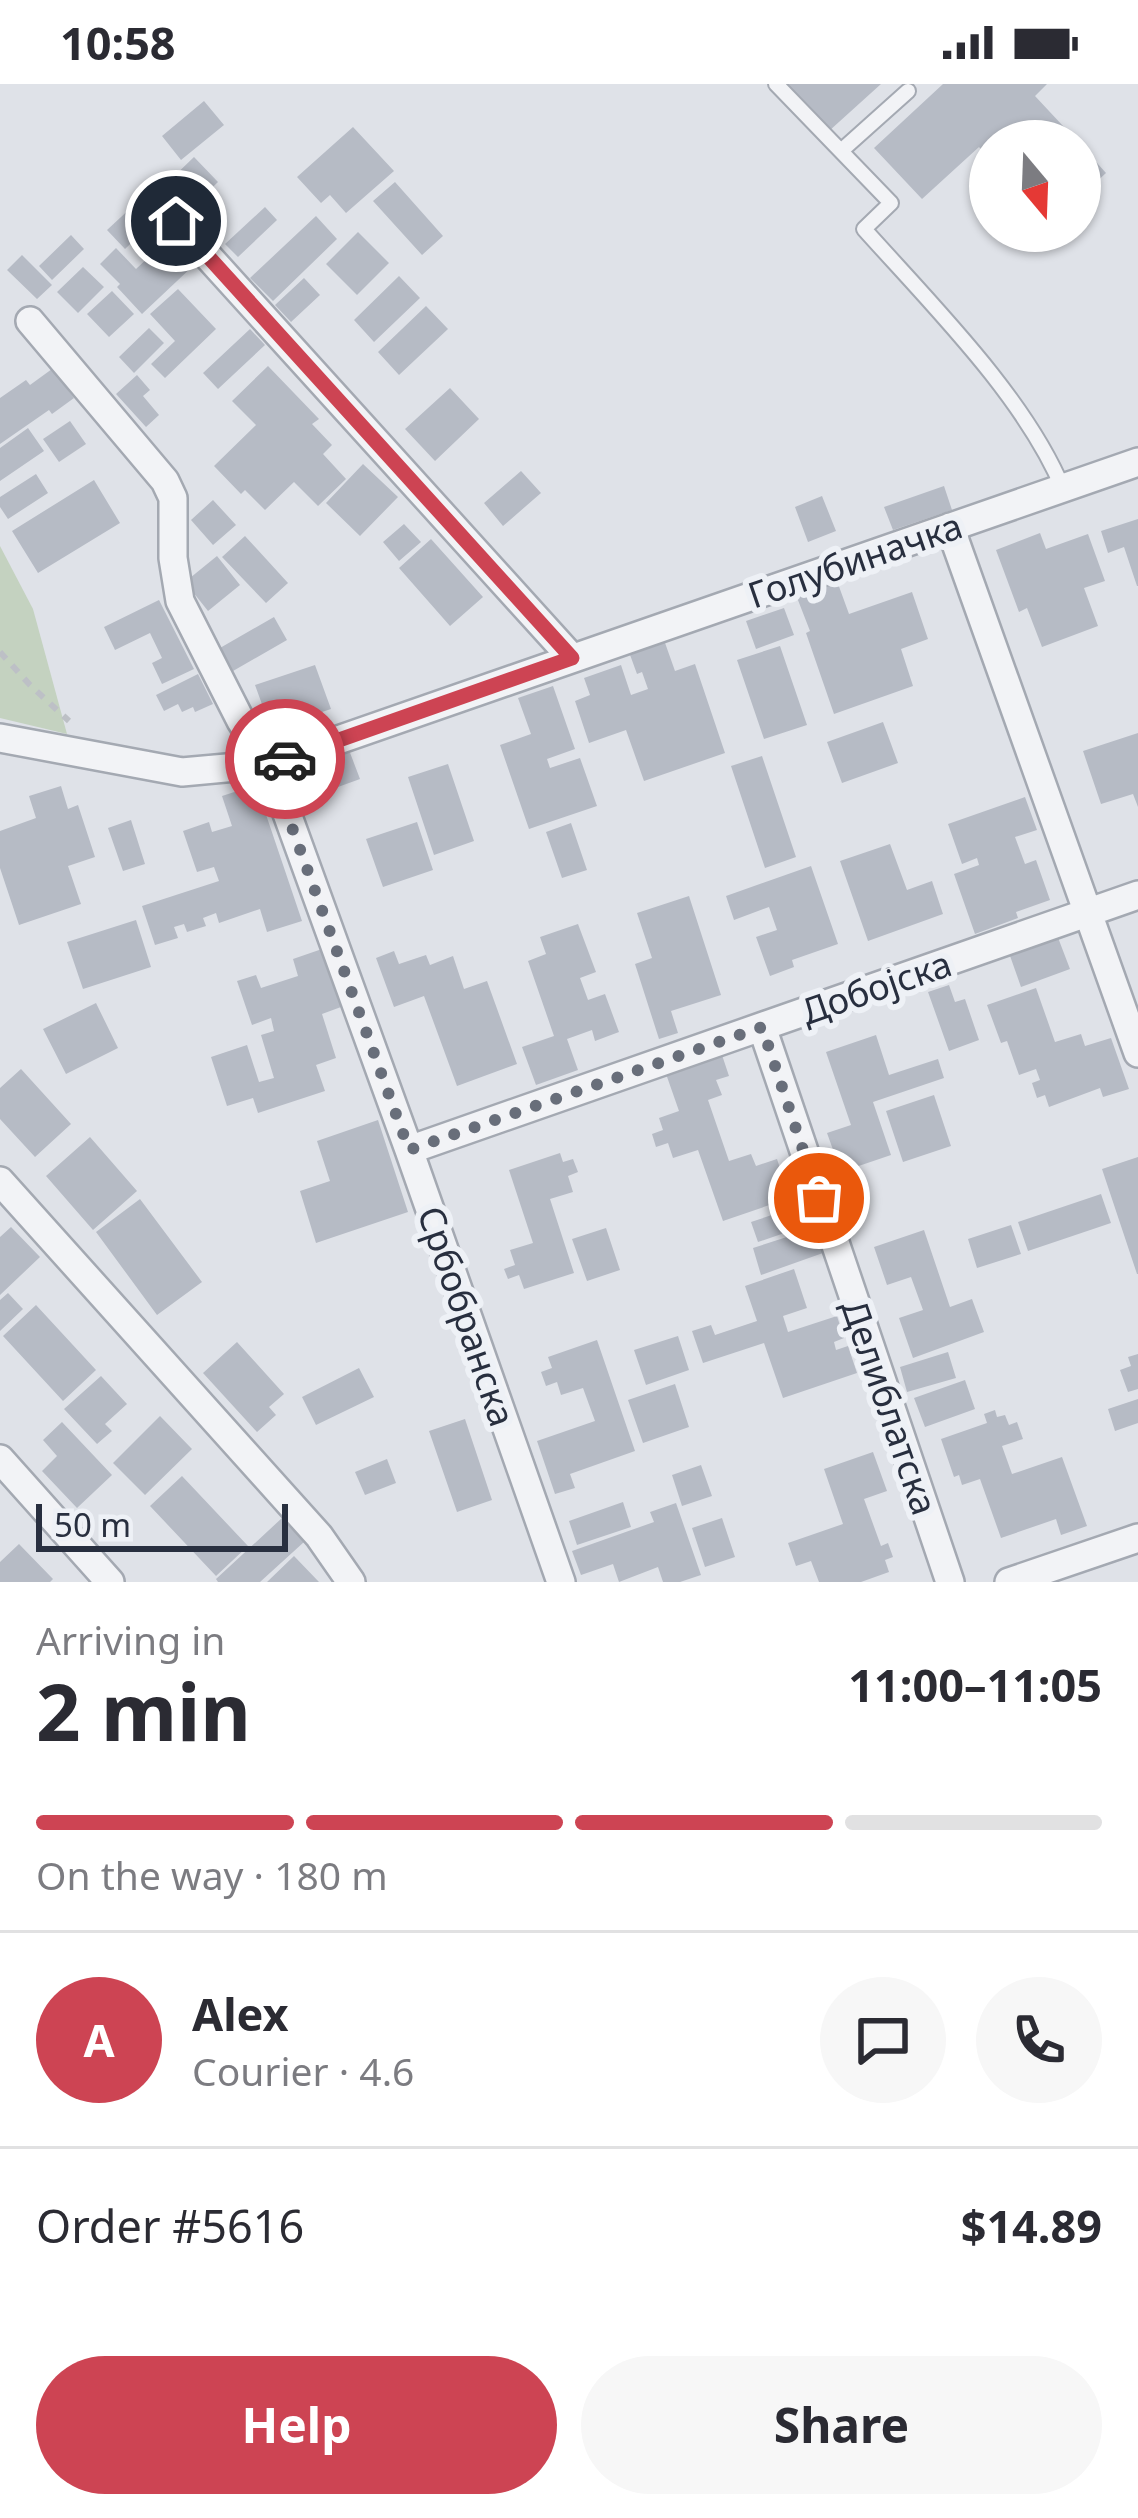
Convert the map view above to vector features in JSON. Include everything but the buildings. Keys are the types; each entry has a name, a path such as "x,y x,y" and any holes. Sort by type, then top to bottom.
{"street":[{"path":"176,221 572,658"},
{"name":"Србобранска","path":"30,321 165,481 173,498 172,558 180,602 241,721 269,764 561,1582"},
{"name":"Голубиначка","path":"269,764 1138,462"},
{"path":"950,527 1138,1053"},
{"path":"0,738 182,772 269,764"},
{"name":"Добојска","path":"409,1150 1138,895"},
{"name":"Делиблатска","path":"762,1027 950,1582"},
{"path":"0,1181 319,1536 351,1582"},
{"path":"0,1459 110,1582"},
{"path":"1009,1582 1138,1538"}],"lane":[{"path":"776,84 891,203 864,229 1004,391 1040,442 1064,489"},
{"path":"841,151 908,91"}],"path":[{"path":"0,652 75,727"}],"green space":[{"path":"0,546 33,609 67,734 0,718"}],"way so far":[{"path":"285,759 269,764 409,1150 762,1027 819,1198"}],"route":[{"path":"176,221 572,658 285,759"}]}
